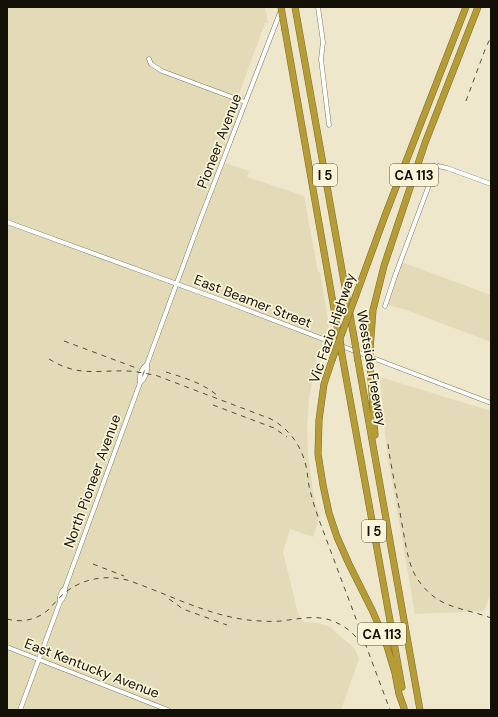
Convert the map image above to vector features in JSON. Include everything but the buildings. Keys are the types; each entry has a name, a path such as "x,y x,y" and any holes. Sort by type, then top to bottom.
{"highway":[{"name":"Westside Freeway","path":"281,7 405,709"},
{"name":"Westside Freeway","path":"295,7 420,710"},
{"name":"Vic Fazio Highway","path":"405,709 399,694 386,643 373,612 337,537 329,513 318,454 319,420 324,384 332,360 389,205 466,7"},
{"name":"CA 113","path":"377,466 370,366 373,310 384,266 428,136 478,7"}],"street":[{"name":"Pioneer Avenue","path":"177,284 281,7"},
{"path":"318,7 323,42 321,59 329,124"},
{"path":"149,59 151,64 162,71 245,102"},
{"path":"385,306 434,172 438,166 491,184"},
{"name":"East Beamer Street","path":"7,222 491,402"},
{"name":"North Pioneer Avenue","path":"20,710 60,602 62,590 65,588 140,383 144,380 148,370 147,364 177,284"},
{"name":"East Kentucky Avenue","path":"7,647 168,710"}],"shaded area":[{"path":"7,7 265,7 268,23 265,23 239,94 247,97 222,162 249,171 247,177 304,196 318,272 320,272 329,326 315,367 309,399 307,427 308,456 313,491 320,516 313,537 290,529 283,552 298,614 304,622 319,623 330,627 355,649 359,659 341,710 7,710"},
{"path":"401,262 491,295 491,342 386,304"},
{"path":"380,377 491,411 491,593 484,611 415,614 387,452"}],"railway":[{"path":"466,101 491,37"},
{"path":"64,341 139,369"},
{"path":"49,359 59,365 78,370 96,372 130,371 155,375 271,419 290,434 299,447 305,463 309,488 318,517 390,710"},
{"path":"166,372 200,384 218,396"},
{"path":"213,405 274,428 287,437"},
{"path":"388,444 406,548 411,566 417,579 437,599 450,605 491,618"},
{"path":"93,564 124,576"},
{"path":"7,619 18,621 29,620 44,613 62,595 81,583 88,580 111,578 127,580 202,609 232,617 248,620 269,621 300,618 330,620 350,631 358,639 364,649"},
{"path":"169,599 183,609 227,625"}]}
